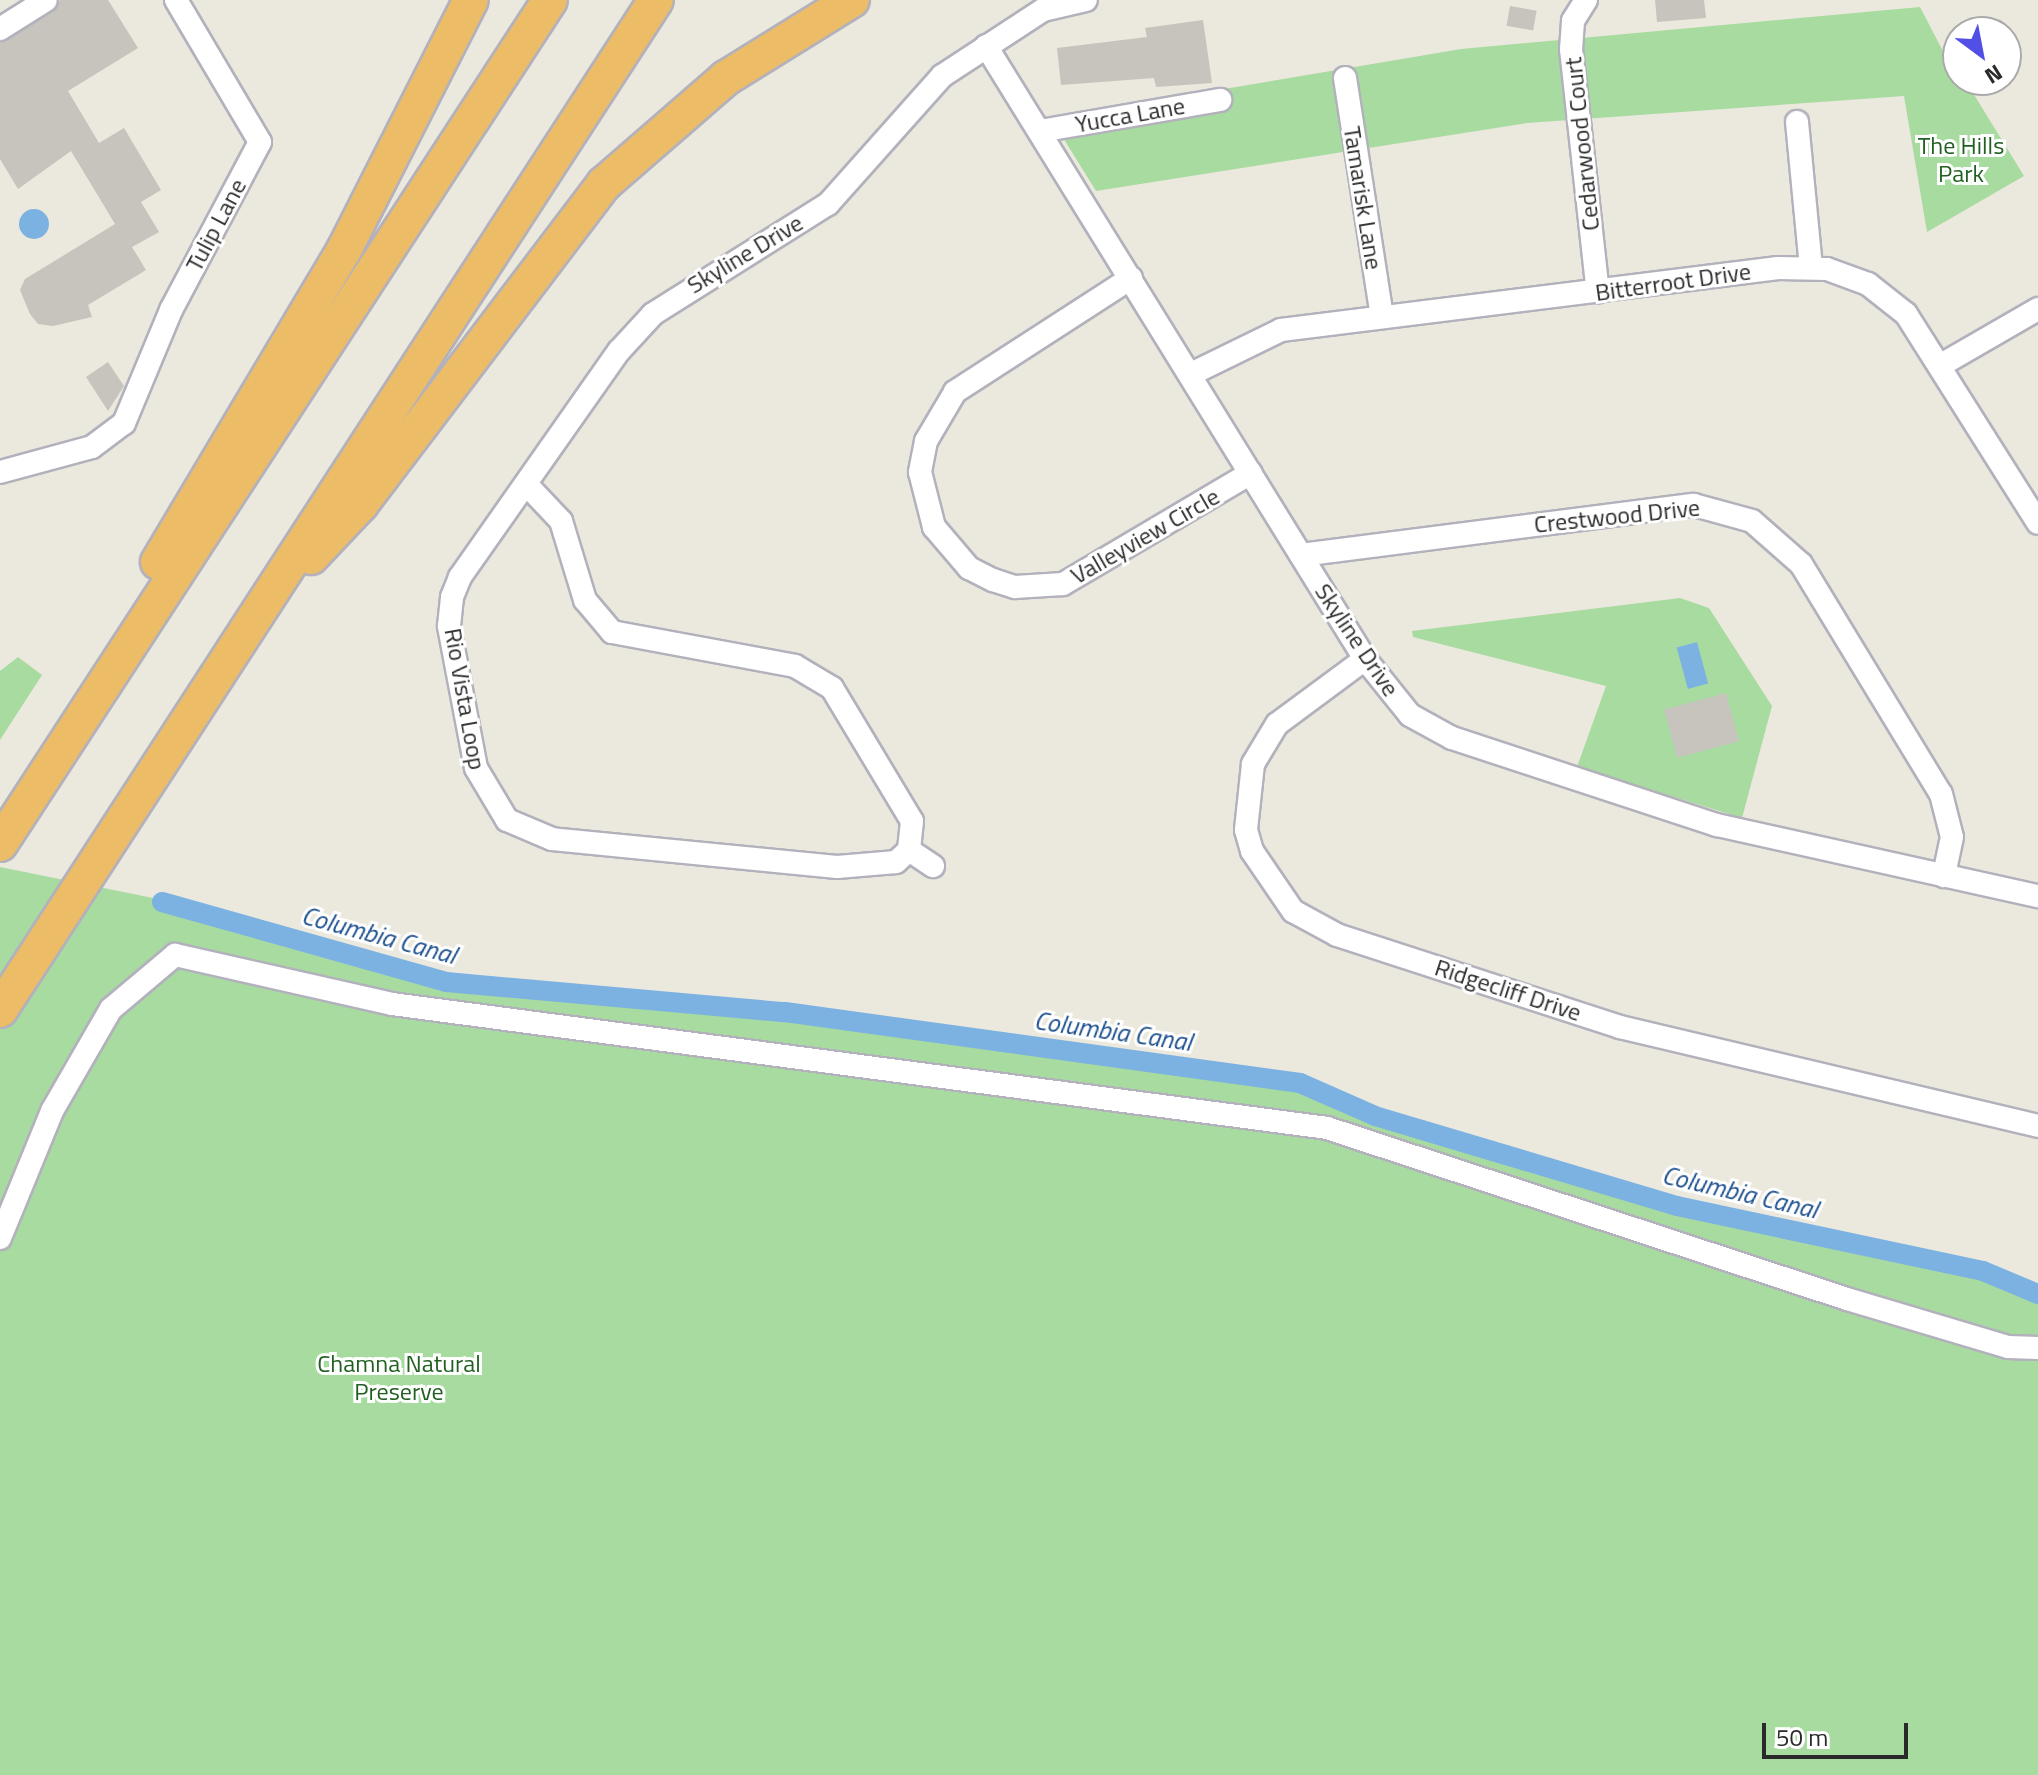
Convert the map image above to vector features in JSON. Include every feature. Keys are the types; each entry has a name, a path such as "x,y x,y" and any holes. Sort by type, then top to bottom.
{"highway":[{"path":"72,734 125,619 344,250 471,0"},
{"path":"0,844 550,0"},
{"path":"0,1010 656,0"},
{"path":"248,624 361,504 604,184 726,78 852,0"}],"street":[{"path":"0,29 46,0"},
{"name":"Tulip Lane","path":"0,472 92,447 124,423 140,400 171,310 260,142 176,0"},
{"name":"Skyline Drive","path":"526,484 653,314 828,204 918,95 1043,10 1086,0"},
{"name":"Cedarwood Court","path":"1586,0 1573,21 1571,49 1598,292"},
{"name":"Skyline Drive","path":"986,46 1365,659 1410,715 1452,738 1717,825 2038,896"},
{"name":"Tamarisk Lane","path":"1345,78 1382,317"},
{"name":"Yucca Lane","path":"1040,131 1220,100"},
{"path":"1797,122 1811,267"},
{"name":"Bitterroot Drive","path":"1191,374 1256,337 1382,317 1811,267 1845,274 1892,301 1941,365 2038,523"},
{"name":"Valleyview Circle","path":"1131,278 955,392 926,441 920,472 934,527 969,568 993,580 1015,587 1063,584 1251,473"},
{"path":"1941,365 2038,309"},
{"path":"526,484 553,508 585,600 612,632 795,666 832,688 907,806 914,835 909,850 933,866"},
{"name":"Rio Vista Loop","path":"526,484 460,577 449,626 481,786 507,820 552,839 837,867 880,866 909,850"},
{"name":"Crestwood Drive","path":"1301,555 1694,505 1752,521 1801,564 1941,794 1952,837 1944,876"},
{"name":"Ridgecliff Drive","path":"1365,659 1277,724 1253,764 1246,830 1252,851 1293,911 1337,935 1633,1031 2038,1126"},
{"path":"0,1238 52,1111 111,1009 175,955 392,1004 1327,1128 1847,1299 2008,1347 2038,1348"}],"green space":[{"name":"The Hills Park","path":"1920,7 1942,49 1942,96 1975,96 2024,176 1927,232 1904,96 1527,123 1096,191 1057,128 1219,100 1224,89 1461,49"},
{"path":"1680,598 1709,608 1772,706 1742,818 1577,767 1606,686 1413,637 1412,631"},
{"path":"18,657 42,675 0,740 0,671"},
{"name":"Chamna Natural Preserve","path":"0,867 163,900 446,982 785,1012 1300,1083 1375,1116 1677,1206 1983,1271 2038,1294 2038,1775 0,1775"}],"water":[{"path":"34,209 40,210 48,218 48,230 40,238 34,239 28,238 20,230 19,224 20,218 28,210"},
{"path":"1697,642 1708,684 1688,689 1677,647"}],"building":[{"path":"60,0 108,0 138,48 68,91 99,143 124,128 161,190 141,202 159,232 132,247 146,270 88,305 92,317 53,326 38,324 30,314 20,290 25,279 115,224 71,151 18,189 0,159 0,43 53,12"},
{"path":"1655,0 1704,0 1706,18 1657,22"},
{"path":"1510,6 1537,11 1533,30 1507,26"},
{"path":"1203,20 1212,83 1156,87 1154,78 1061,85 1057,48 1147,37 1145,28"},
{"path":"108,362 124,386 108,411 86,377"},
{"path":"1726,693 1739,741 1677,758 1664,710"}],"waterway":[{"name":"Columbia Canal","path":"162,902 446,982 785,1012 1300,1083 1375,1116 1677,1206 1983,1271 2038,1294"}]}
